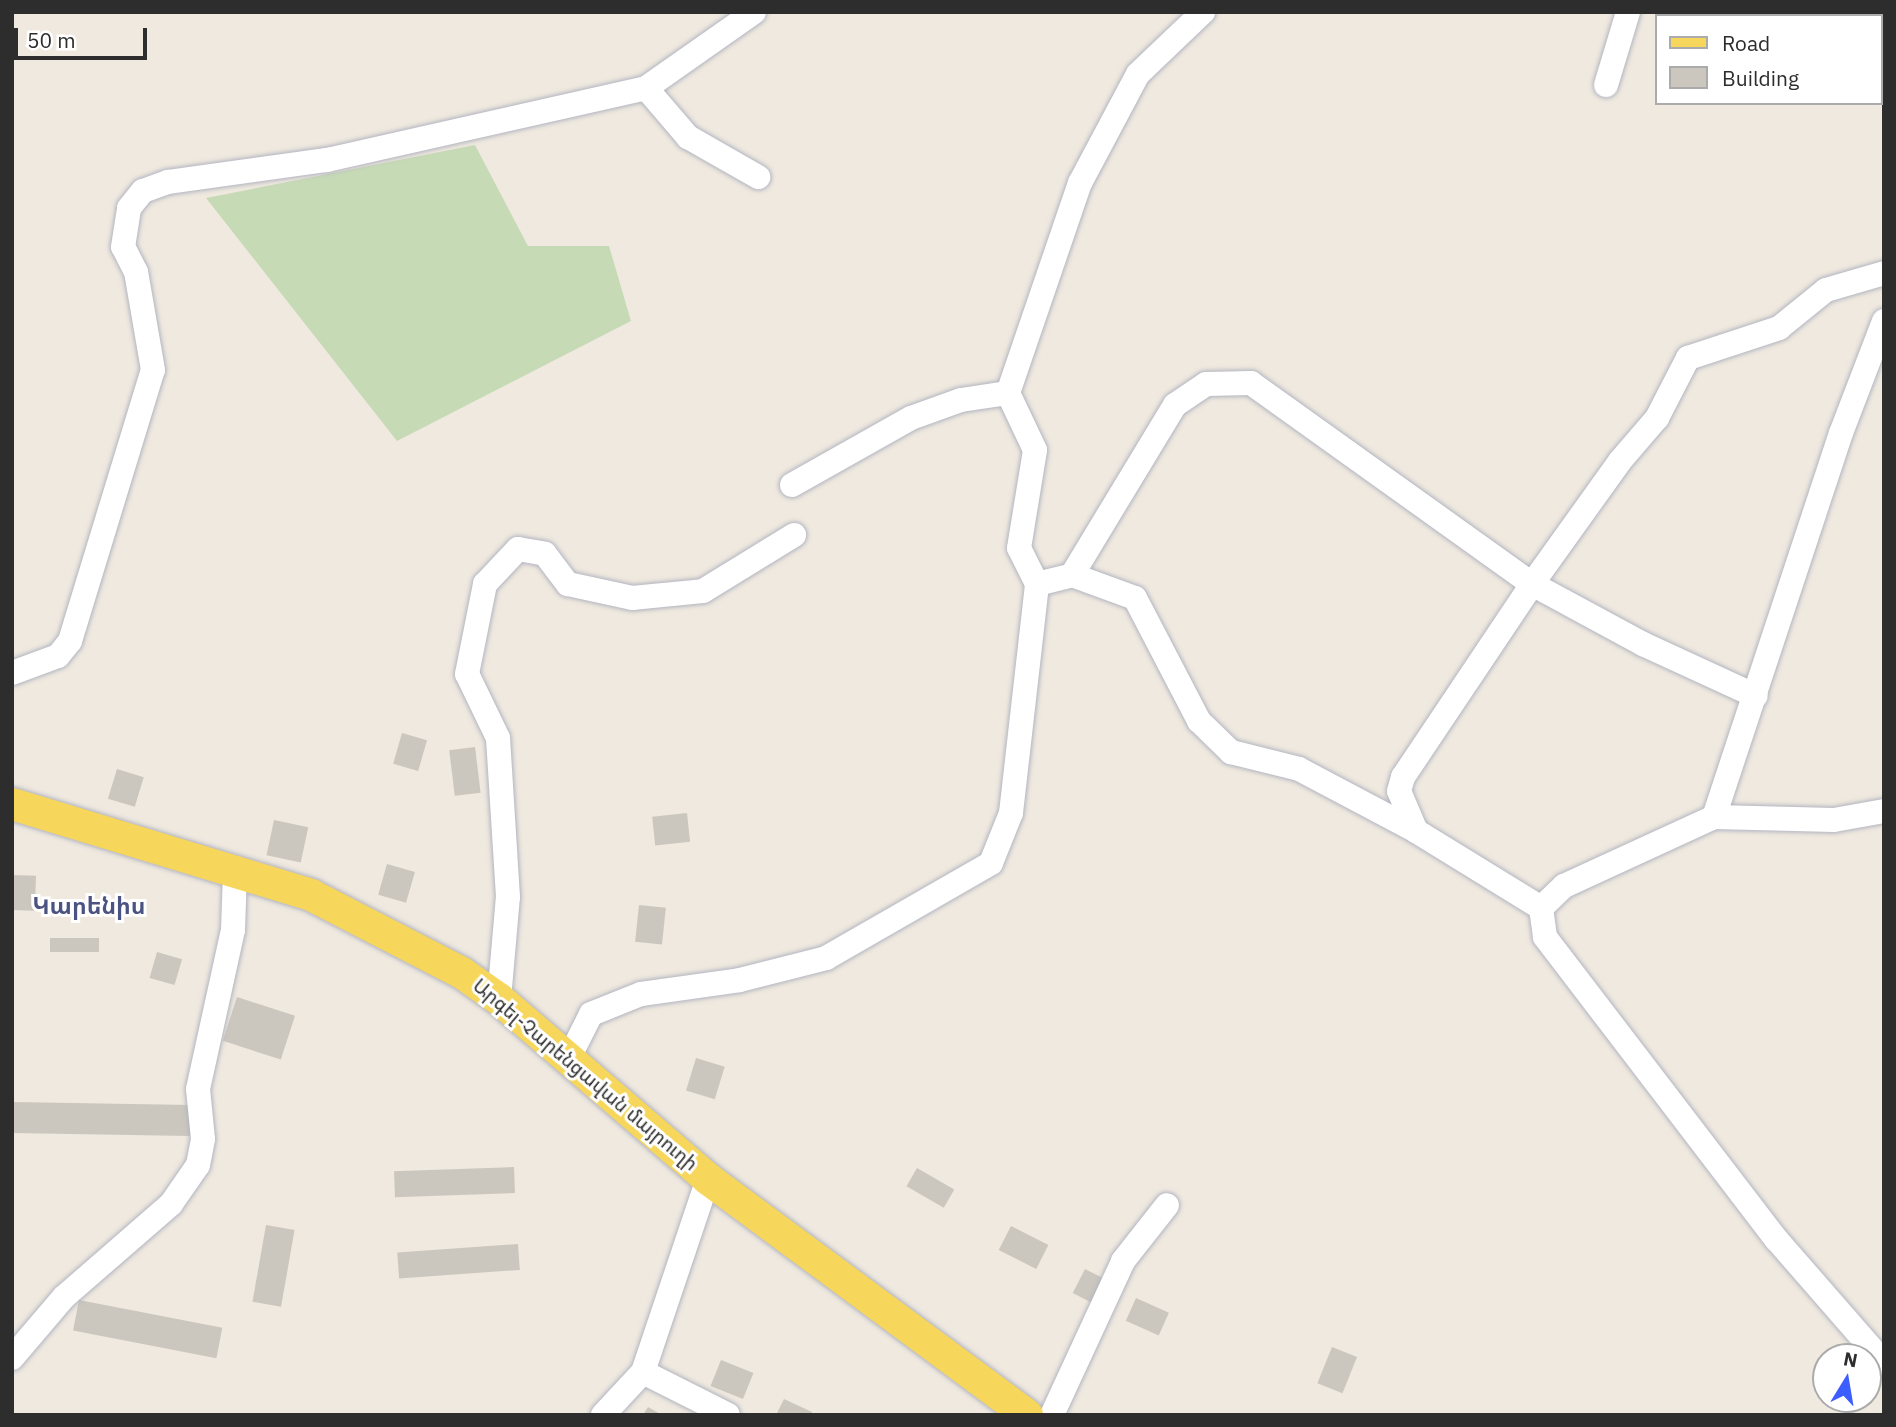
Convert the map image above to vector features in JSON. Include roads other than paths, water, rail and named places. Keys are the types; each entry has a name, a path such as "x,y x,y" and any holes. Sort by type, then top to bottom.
{"main road":[{"name":"Արգել-Չարենցավան մայրուղի","path":"12,804 311,895 401,939 499,999 708,1179 1027,1415"}],"street":[{"path":"12,673 58,656 71,641 153,370 136,272 123,247 129,208 143,191 168,182 327,160 646,88 754,12"},
{"path":"569,1058 591,1014 641,994 740,980 826,958 990,863 1011,813 1037,584 1019,548 1035,450 1008,393 1080,183 1138,74 1203,12"},
{"path":"1606,85 1628,12"},
{"path":"646,88 688,137 758,177"},
{"path":"1416,831 1399,791 1403,776 1532,584 1620,461 1657,418 1688,358 1779,328 1826,290 1884,272"},
{"path":"1714,817 1841,433 1884,321"},
{"path":"1072,575 1175,405 1206,384 1251,383 1532,584 1643,644 1756,696"},
{"path":"792,485 911,418 961,400 1008,393"},
{"path":"499,999 508,897 498,737 467,674 485,584 518,549 545,554 568,584 632,598 703,591 794,534"},
{"path":"1037,584 1072,575 1135,598 1199,721 1231,752 1299,769 1416,831 1541,908"},
{"path":"1541,908 1564,886 1714,817 1834,820 1884,811"},
{"path":"12,1357 64,1297 171,1204 198,1164 203,1139 198,1089 233,930 235,873"},
{"path":"1541,908 1545,937 1776,1239 1884,1363"},
{"path":"603,1415 643,1372 708,1179"},
{"path":"1052,1415 1123,1261 1167,1205"},
{"path":"643,1372 728,1415"}],"district":[{"name":"Կարենիս","path":"89,905"}]}
